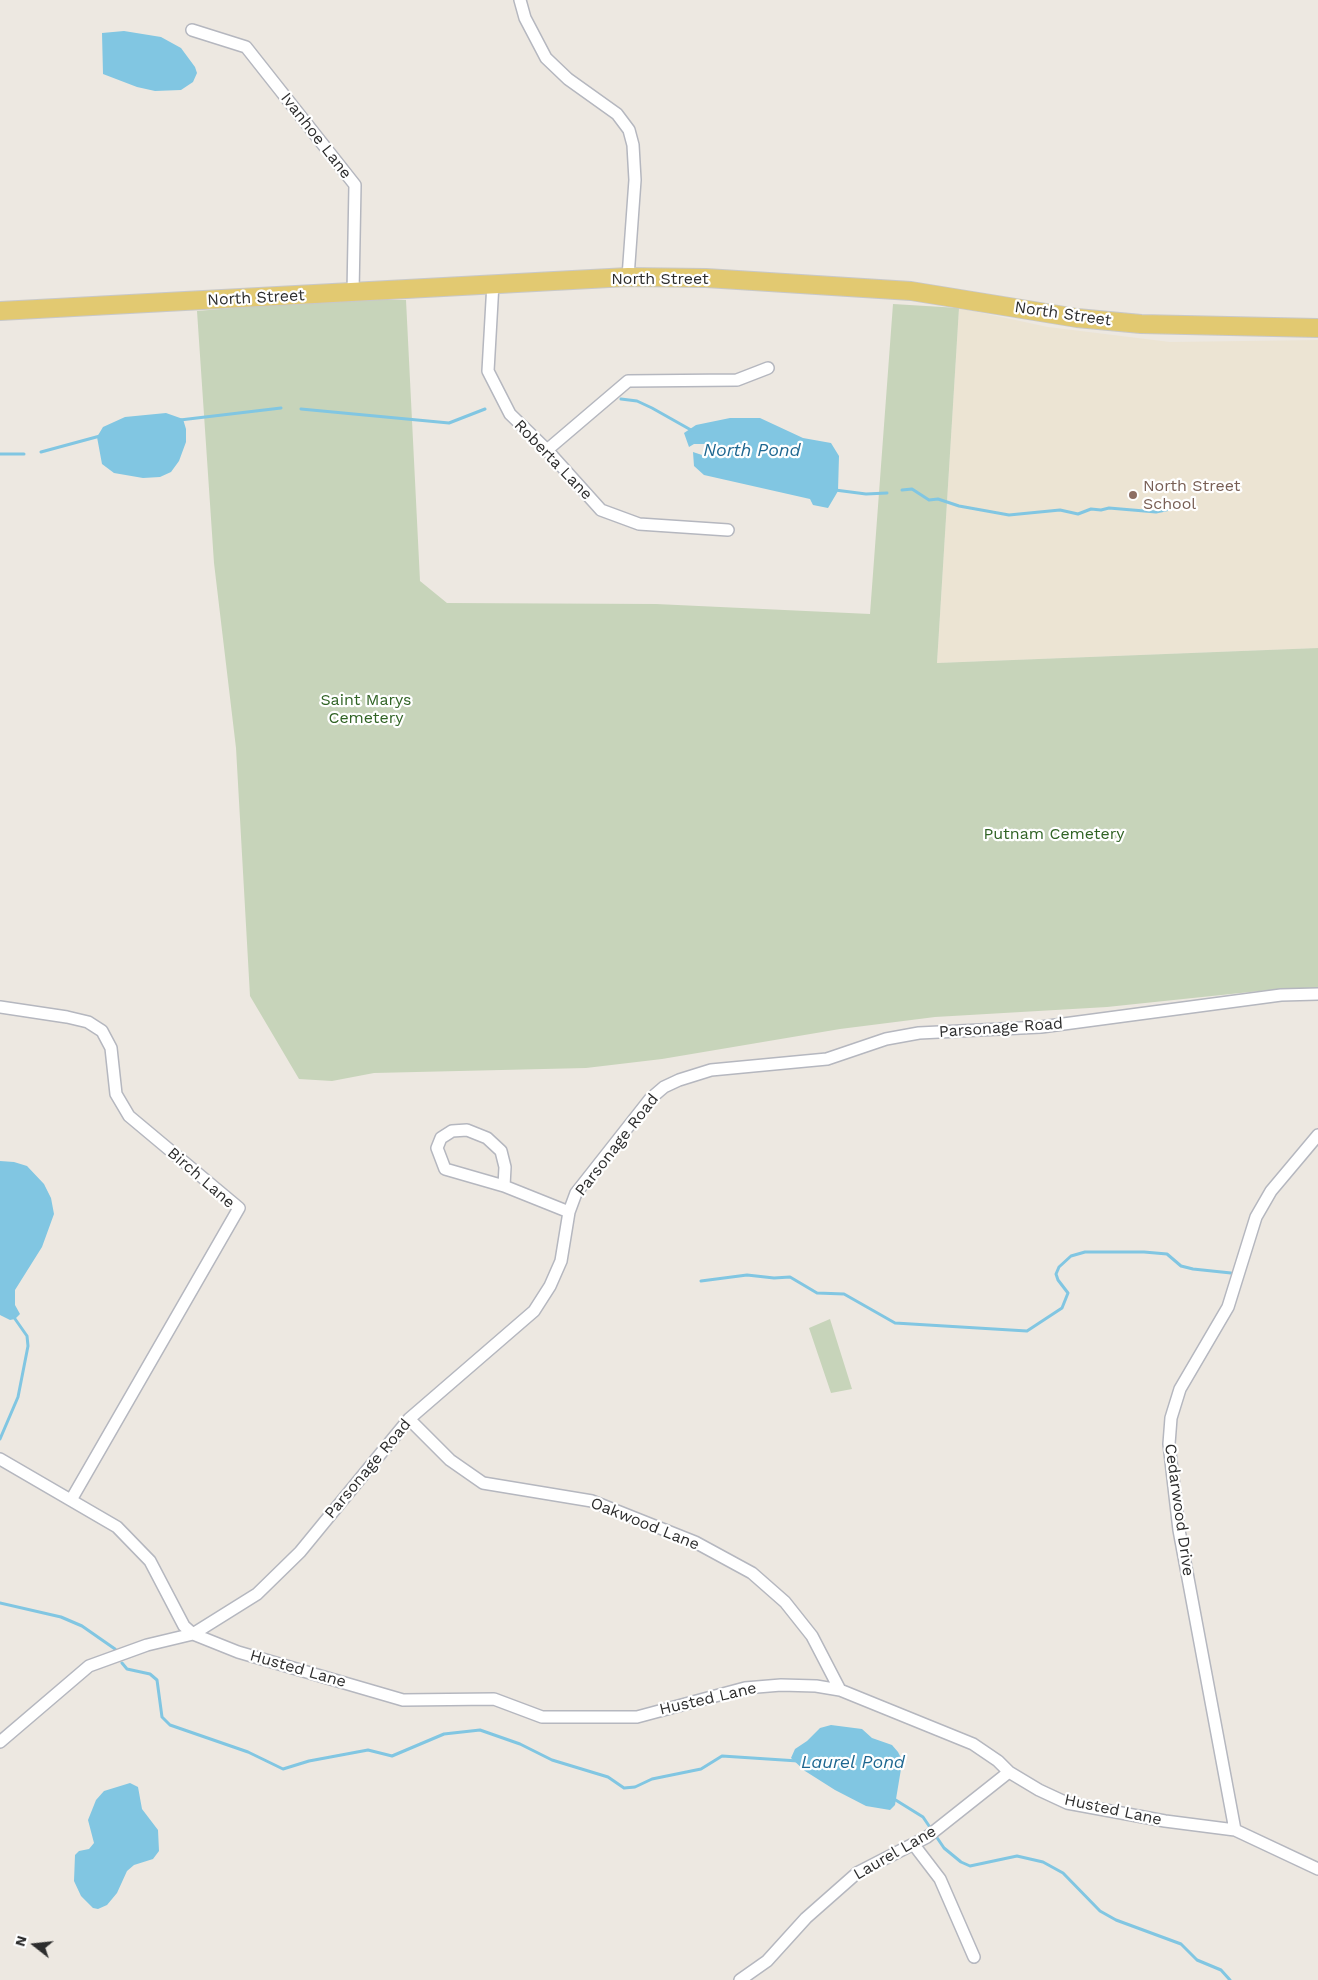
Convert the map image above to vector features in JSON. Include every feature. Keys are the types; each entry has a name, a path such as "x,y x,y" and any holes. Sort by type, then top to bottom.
{"main road":[{"name":"North Street","path":"0,311 628,277 725,279 911,291 1077,318 1141,324 1318,328"}],"street":[{"path":"520,0 525,18 546,58 568,79 617,114 629,130 633,145 635,180 628,277"},
{"name":"Ivanhoe Lane","path":"192,30 246,46 355,185 353,293"},
{"name":"Roberta Lane","path":"493,283 488,372 510,414 602,510 639,524 728,530"},
{"path":"546,450 628,381 737,380 768,368"},
{"name":"Parsonage Road","path":"0,1742 89,1666 147,1645 193,1634 257,1594 279,1573 300,1552 409,1419 534,1311 550,1286 561,1261 569,1212 576,1194 650,1099 664,1087 694,1074 827,1059 886,1039 919,1033 1041,1027 1281,995 1318,994"},
{"name":"Birch Lane","path":"0,1007 67,1017 88,1022 102,1031 112,1048 116,1094 129,1116 239,1208 71,1500"},
{"path":"504,1186 505,1167 501,1151 487,1138 467,1130 452,1130 441,1138 437,1148 445,1169 504,1186 569,1212"},
{"name":"Cedarwood Drive","path":"1235,1830 1179,1530 1169,1444 1171,1418 1180,1389 1228,1307 1256,1217 1271,1191 1318,1135"},
{"name":"Oakwood Lane","path":"409,1419 450,1460 483,1483 592,1501 695,1542 752,1573 785,1602 812,1636 840,1690"},
{"path":"0,1458 117,1527 150,1561 184,1626 193,1634"},
{"name":"Husted Lane","path":"193,1634 238,1652 403,1700 494,1699 542,1717 637,1717 745,1688 782,1685 816,1686 840,1690 973,1744 998,1761 1009,1772 1038,1790 1067,1803 1165,1821 1235,1830 1318,1869"},
{"name":"Laurel Lane","path":"740,1980 767,1961 806,1918 857,1872 927,1837 1009,1772"},
{"path":"914,1845 940,1879 974,1957"}],"shaded area":[{"name":"North Street School","path":"959,308 1048,327 1170,342 1318,340 1318,648 937,663"}],"green space":[{"path":"330,300 406,300 420,581 447,603 656,604 870,614 893,304 959,308 937,663 1318,648 1318,988 1269,990 1107,1007 935,1017 840,1029 662,1059 586,1068 374,1073 332,1081 299,1079 250,996 236,748 214,563 197,311"},
{"path":"830,1319 852,1389 831,1393 809,1328"}],"water":[{"path":"124,31 161,37 181,48 195,67 197,73 193,82 181,90 155,91 137,87 103,74 102,33"},
{"path":"166,413 183,419 186,429 186,442 179,461 171,472 160,477 143,478 114,473 102,464 97,437 103,427 125,417"},
{"name":"North Pond","path":"730,418 760,418 803,438 831,443 839,456 838,491 828,508 813,505 810,499 704,475 694,466 693,452 702,455 706,444 694,444 689,447 684,433 696,425"},
{"path":"0,1161 14,1162 27,1166 44,1184 51,1198 54,1214 42,1247 15,1290 15,1305 20,1314 15,1319 10,1320 0,1315"},
{"name":"Laurel Pond","path":"831,1725 862,1729 872,1738 892,1745 898,1752 902,1760 901,1769 895,1805 890,1810 866,1806 835,1790 805,1771 791,1758 795,1749 807,1741 820,1728"},
{"path":"130,1783 138,1787 142,1809 158,1830 159,1851 153,1859 134,1865 127,1871 117,1893 107,1905 98,1909 93,1908 81,1896 74,1881 75,1855 79,1851 89,1849 94,1843 88,1820 96,1800 104,1791"}],"waterway":[{"path":"621,399 637,401 691,430"},
{"path":"180,420 281,408"},
{"path":"301,409 449,423 485,409"},
{"path":"41,452 100,436"},
{"path":"0,454 24,454"},
{"path":"902,490 912,489 929,500 938,499 959,506 1009,515 1060,510 1078,514 1091,509 1101,510 1109,508 1156,512 1175,508"},
{"path":"835,490 866,494 887,493"},
{"path":"701,1281 747,1275 774,1278 790,1277 817,1293 844,1294 895,1323 1027,1331 1062,1308 1068,1293 1058,1280 1056,1274 1059,1267 1071,1256 1085,1252 1167,1254 1181,1266 1231,1273"},
{"path":"0,1439 18,1397 28,1346 27,1336 13,1316"},
{"path":"0,1603 61,1617 82,1626 115,1649"},
{"path":"122,1663 127,1669 150,1674 157,1680 162,1717 170,1725 248,1752 283,1769 309,1761 368,1750 392,1756 444,1734 480,1730 520,1744 552,1760 608,1777 624,1788 635,1787 652,1779 701,1769 722,1756 798,1761"},
{"path":"894,1799 923,1817 944,1848 961,1862 970,1866 1017,1856 1043,1862 1063,1873 1100,1911 1116,1920 1181,1944 1197,1960 1221,1970 1230,1980"}],"place":[{"name":"North Street School","path":"1133,495"}],"park label":[{"name":"Saint Marys Cemetery","path":"366,709"},
{"name":"Putnam Cemetery","path":"1054,834"}]}
